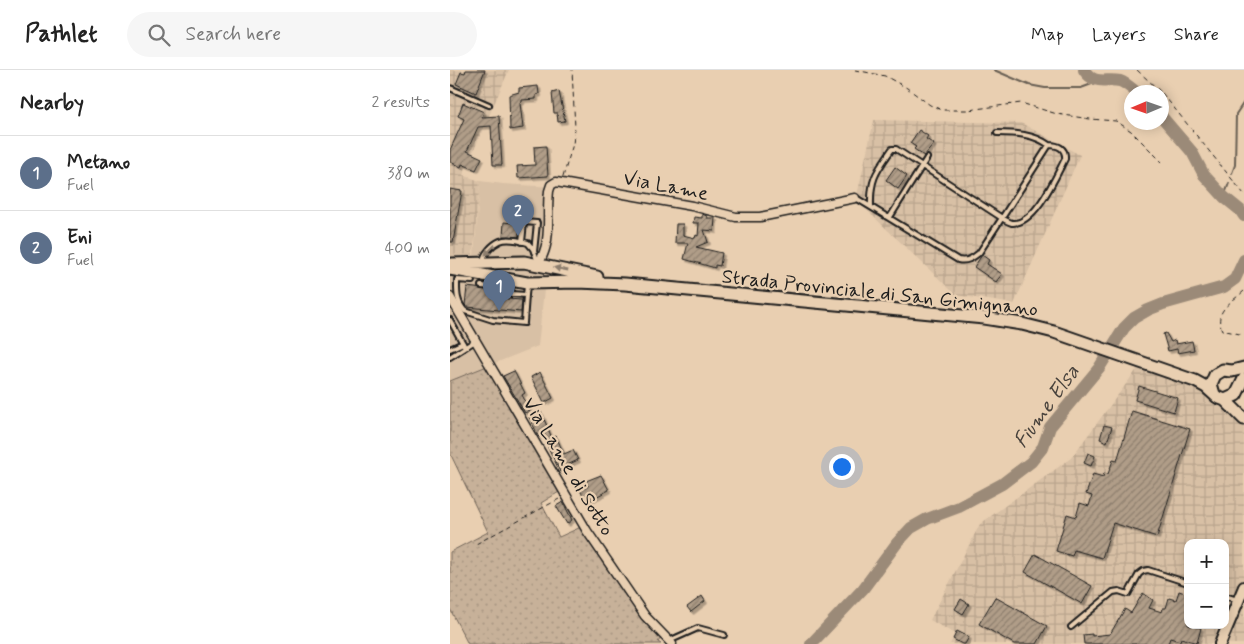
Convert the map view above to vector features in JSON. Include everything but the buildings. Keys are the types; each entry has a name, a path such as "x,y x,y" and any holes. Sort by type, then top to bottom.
{"main road":[{"path":"513,281 509,271 514,262"},
{"name":"Strada Provinciale di San Gimignano","path":"450,264 524,262 625,284"},
{"path":"529,287 540,274 538,264"},
{"name":"Strada Provinciale di San Gimignano","path":"450,269 513,281 529,287 578,282 625,284 990,319 1022,324 1054,332 1183,377 1201,384 1214,394"},
{"path":"1232,372 1244,368"},
{"path":"1244,408 1238,377 1232,372 1223,370 1215,375 1211,384 1214,394 1225,400 1244,419"},
{"name":"Strada Provinciale di San Gimignano","path":"1183,377 1196,378 1215,375"},
{"path":"1225,400 1233,398 1241,386"}],"street":[{"name":"Via Lame","path":"562,182 692,206 744,218 855,198"},
{"path":"538,264 546,252 548,243 549,189 553,183 562,182"},
{"name":"Via Lame di Sotto","path":"453,302 587,531 642,611 670,643"},
{"path":"1220,644 1244,587"}],"lane":[{"path":"450,88 489,105"},
{"path":"871,206 872,184 875,174 892,149 896,149 1002,218 1015,223 1022,220 1036,210 1065,159 1063,150 1023,134 997,133"},
{"path":"855,198 890,217 958,260 963,261 975,257 979,253 1049,145"},
{"path":"890,217 927,158"},
{"path":"522,242 524,222 537,223 534,252"},
{"path":"491,276 483,263 483,258 500,241 528,243 534,252 538,264"},
{"path":"472,281 458,280 453,302 464,311 493,320 524,323 529,287 510,294 511,289 482,286"},
{"path":"450,320 464,345"},
{"path":"450,349 477,341"},
{"path":"450,357 460,352 464,345"},
{"path":"458,346 460,352"},
{"path":"1071,627 1113,592 1119,591 1128,594 1143,570 1184,582"},
{"path":"1229,597 1239,600"},
{"path":"670,643 698,628 724,635"}],"path":[{"path":"562,182 573,144 575,128 572,70"},
{"path":"855,70 885,76 907,88 930,105 942,110 968,110 1021,103 1057,114 1116,121 1131,131 1165,164"},
{"path":"1137,70 1153,85"},
{"path":"1169,103 1244,194"},
{"path":"1244,291 1220,313 1219,324 1222,330 1244,335"},
{"path":"476,544 566,496"}],"shaded area":[{"path":"450,70 509,70 463,175 480,181 473,255 450,254"},
{"path":"874,120 1021,123 1080,155 1014,304 956,295 856,200"},
{"path":"480,181 554,187 551,241 538,346 450,381 450,254 474,255"},
{"path":"487,366 559,492 541,503 559,537 581,527 661,638 658,642 661,644 468,644 450,609 450,552 488,532 450,453 450,381"},
{"path":"1138,368 1198,388 1217,404 1244,409 1244,644 950,644 955,634 930,620 980,524 1071,458"}],"waterway":[{"path":"994,70 1029,85 1045,88 1081,88 1100,81"},
{"name":"Fiume Elsa","path":"1084,70 1096,80 1115,80 1127,85"},
{"path":"1232,173 1235,165 1236,114 1244,102"},
{"name":"Fiume Elsa","path":"1169,125 1192,152 1204,175 1244,216"},
{"path":"1224,197 1229,183"},
{"name":"Fiume Elsa","path":"811,644 863,589 897,543 911,528 927,519 959,507 1002,484 1031,462 1043,447 1050,427 1099,368 1124,328 1134,318 1163,304 1224,287 1235,279 1244,260"}],"place":[{"name":"Eni","path":"518,236"},
{"name":"Metano","path":"499,311"}]}
